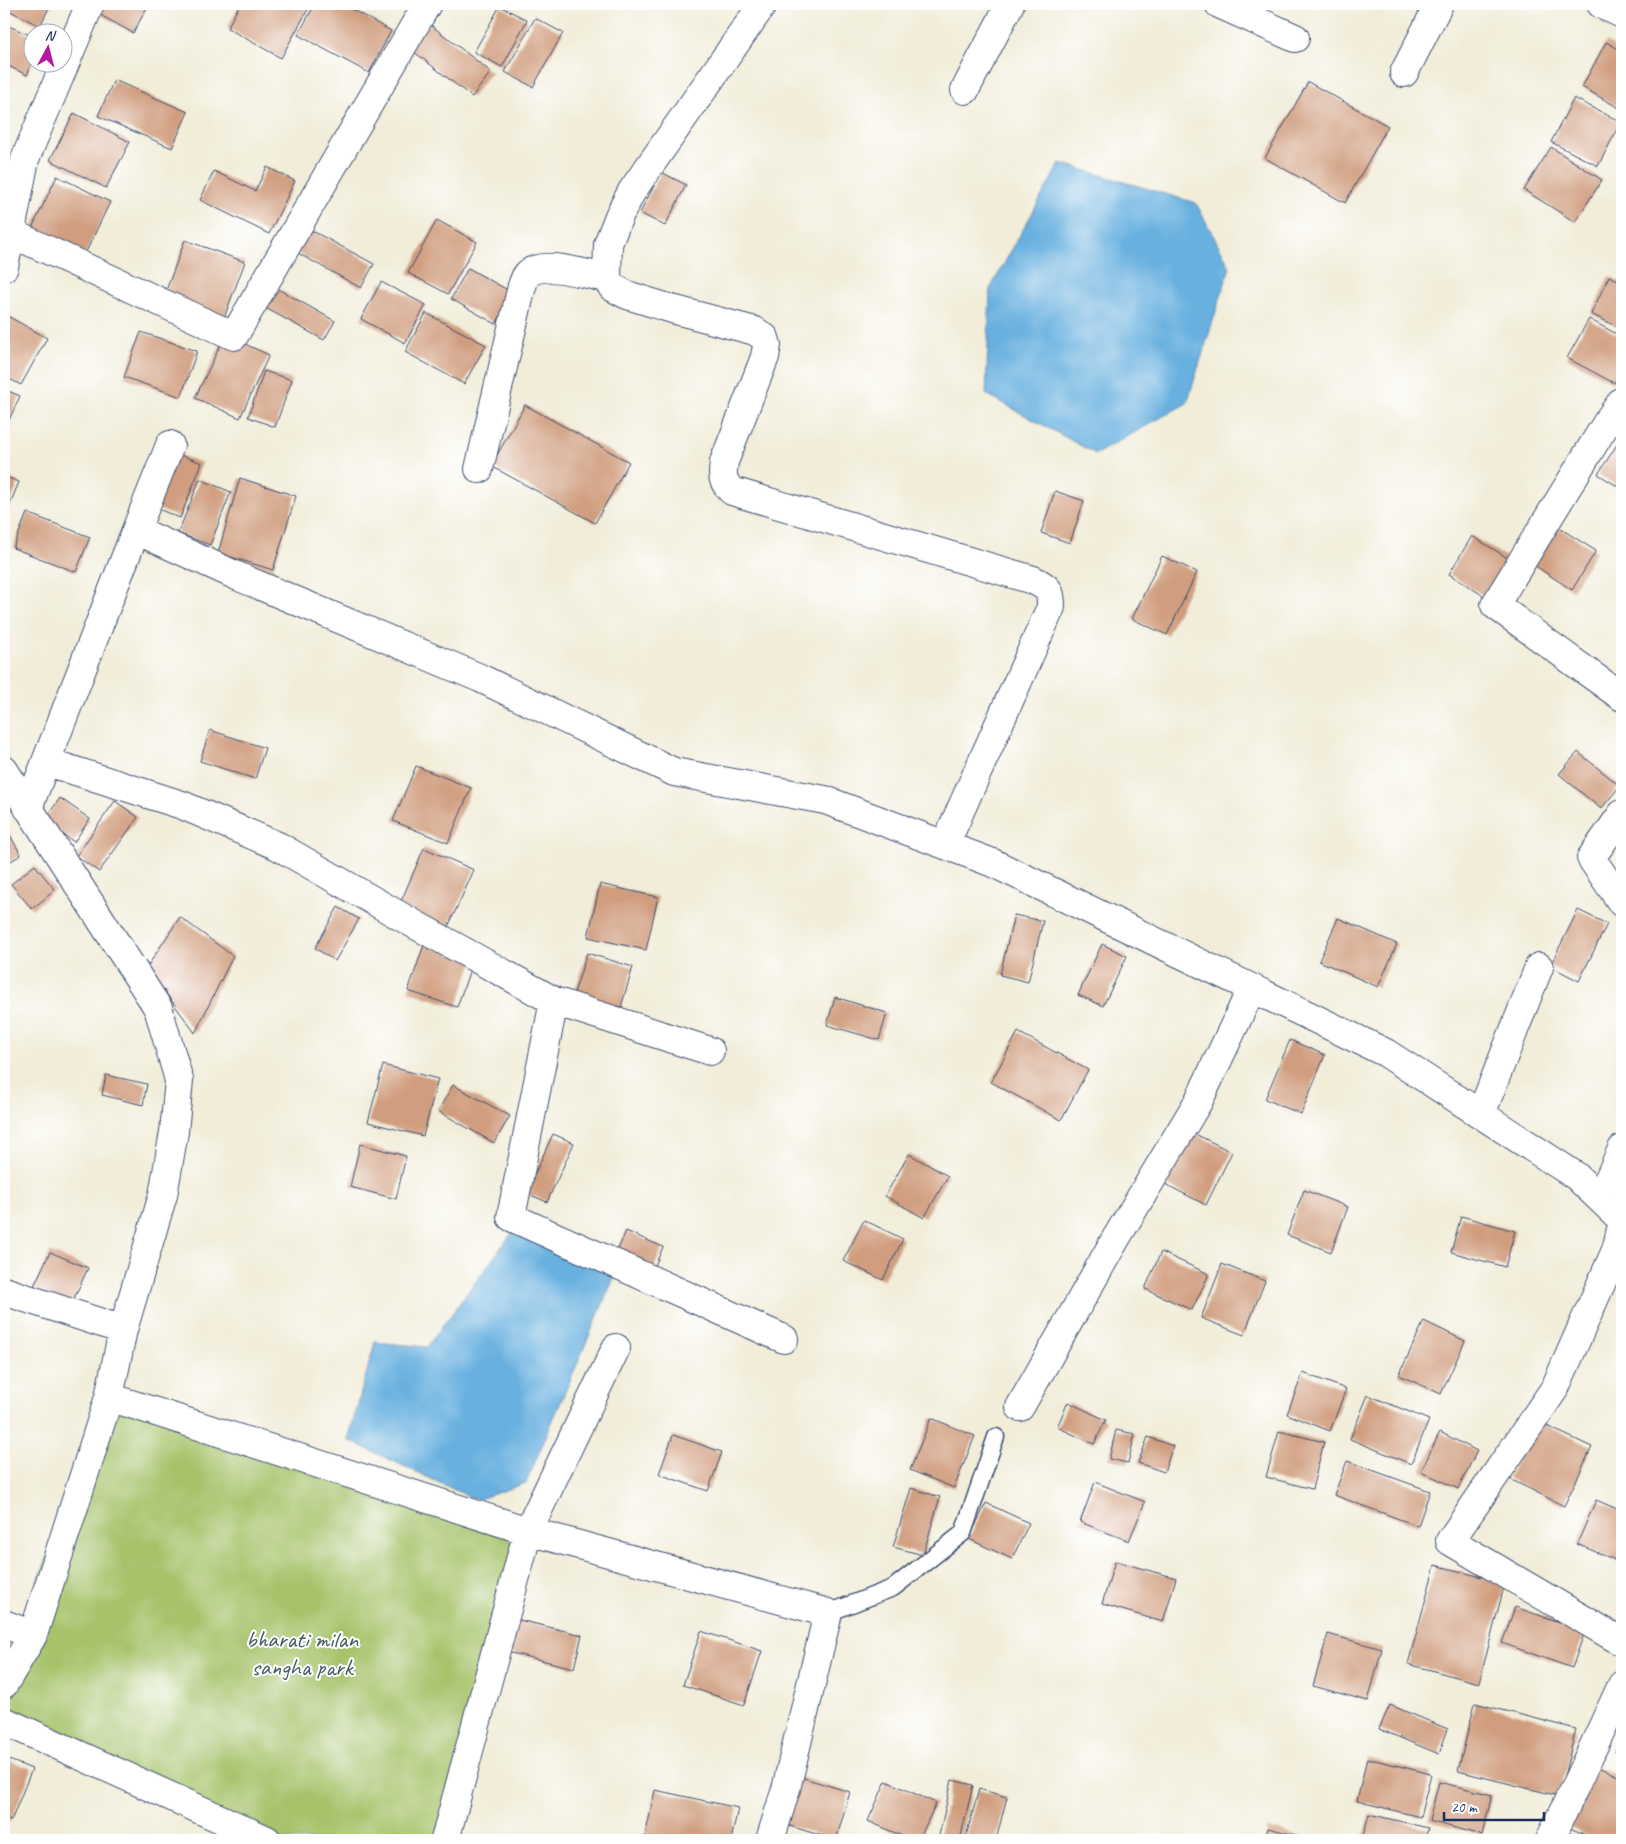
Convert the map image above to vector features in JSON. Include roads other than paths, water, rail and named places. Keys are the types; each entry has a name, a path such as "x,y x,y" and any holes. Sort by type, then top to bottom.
{"street":[{"path":"4,267 25,159 90,4"},
{"path":"11,233 234,336 427,4"},
{"path":"764,4 632,191 619,216 608,244 606,258 607,278 612,287 627,295 672,310 754,331 765,338 767,345 765,357 724,462 722,475 724,483 732,491 1033,580 1044,586 1051,593 1051,607 946,845"},
{"path":"965,90 1010,4"},
{"path":"1219,4 1296,38"},
{"path":"1404,74 1439,4"},
{"path":"1601,4 1622,14"},
{"path":"479,469 522,286 527,274 538,268 553,268 607,278"},
{"path":"1622,401 1609,419 1495,605 1622,697"},
{"path":"4,1684 33,1635 109,1397 123,1330 163,1195 174,1132 179,1080 158,1008 13,788 46,762 170,445"},
{"path":"136,530 237,576 480,678 674,772 825,800 993,863 1386,1053 1576,1176 1622,1220"},
{"path":"46,762 182,805 278,846 554,1001 710,1051"},
{"path":"1622,814 1591,858 1622,903"},
{"path":"1481,1114 1539,967"},
{"path":"1020,1407 1115,1240 1198,1102 1252,988"},
{"path":"554,1001 511,1217 784,1339"},
{"path":"1600,1199 1622,1149"},
{"path":"1622,1224 1616,1250 1555,1388 1450,1541 1622,1642"},
{"path":"4,1291 123,1330"},
{"path":"445,1840 528,1531 616,1348"},
{"path":"109,1397 528,1531 828,1613 786,1789 770,1840"},
{"path":"4,1624 33,1635"},
{"path":"1550,1840 1622,1685"},
{"path":"4,1721 267,1840"}],"lane":[{"path":"828,1613 893,1588 963,1533 996,1437"}],"water":[{"path":"1060,163 1196,203 1230,267 1187,403 1096,454 986,394 990,289"},
{"path":"518,1225 617,1271 526,1483 476,1500 348,1440 375,1342 427,1347"}],"park label":[{"name":"bharati milan sangha park","path":"302,1653"}]}
